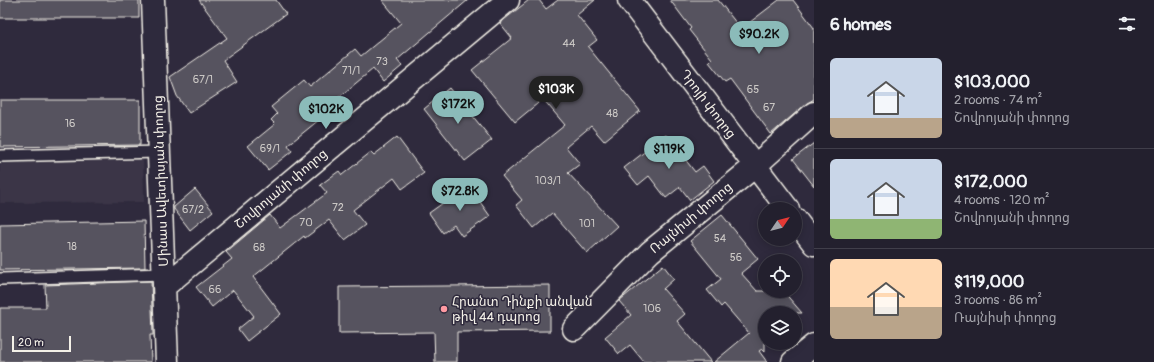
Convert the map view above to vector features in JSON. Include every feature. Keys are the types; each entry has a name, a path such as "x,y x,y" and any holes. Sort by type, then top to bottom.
{"street":[{"name":"Մինաս Ավետիսյան փողոց","path":"153,0 167,362"},
{"name":"Շովրոյանի փողոց","path":"165,280 508,0"},
{"name":"Դրոյի փողոց","path":"629,0 783,202"},
{"name":"Ռայնիսի փողոց","path":"574,329 650,252 755,166 814,113"},
{"path":"802,228 814,244"},
{"path":"793,362 814,345"}],"lane":[{"path":"0,156 159,152"},
{"path":"0,279 165,280"}],"shaded area":[{"path":"0,156 143,157 144,202 0,203"}],"building":[{"path":"0,0 139,0 139,18 0,18"},
{"path":"199,0 276,0 286,14 223,60 237,82 189,113 177,96 170,77 227,38"},
{"path":"382,0 468,0 397,60 402,66 383,82 373,69 327,107 330,111 288,145 292,151 268,170 248,146 275,124 271,120 277,114 271,107 304,80 310,87 355,49 361,56 401,23"},
{"path":"529,0 539,0 546,9 558,0 595,0 577,15 597,40 588,47 640,111 604,141 591,126 566,147 580,164 568,173 617,226 587,253 552,213 534,228 516,205 522,200 502,176 565,125 543,99 515,122 472,70 512,38 500,23"},
{"path":"670,0 718,0 741,29 779,0 793,0 814,28 814,99 771,134 730,79 725,82 709,62 712,59 689,30 691,28"},
{"path":"450,88 492,140 465,161 424,109"},
{"path":"0,100 140,100 140,145 0,147"},
{"path":"666,135 695,172 703,166 714,181 690,200 680,187 666,198 649,176 638,185 624,168"},
{"path":"397,137 424,173 402,189 394,178 353,210 365,225 345,240 329,220 305,238 304,236 253,277 281,314 247,341 238,329 254,316 233,290 212,307 196,287 232,259 226,252 270,215 280,228 327,193 320,185 339,171 342,175 371,152 374,155"},
{"path":"814,143 814,186 793,159"},
{"path":"468,185 490,216 462,236 454,225 443,233 429,213"},
{"path":"195,189 213,211 190,230 174,207"},
{"path":"722,215 758,259 741,273 758,291 758,298 789,298 796,306 758,306 758,350 760,350 759,351 767,362 714,362 749,333 724,304 721,307 707,290 721,279 690,241"},
{"path":"144,221 145,268 0,270 0,224"},
{"path":"663,265 674,279 663,289 685,314 677,321 711,362 644,362 630,345 619,354 605,337 631,315 619,301"},
{"path":"151,281 153,335 150,335 151,362 0,362 0,308 46,308 45,285"},
{"name":"Հրանտ Դինքի անվան թիվ 44 դպրոց","path":"550,285 550,331 457,332 457,362 435,362 434,332 339,333 339,287"}],"place":[{"name":"Հրանտ Դինքի անվան թիվ 44 դպրոց","path":"444,309"}]}
